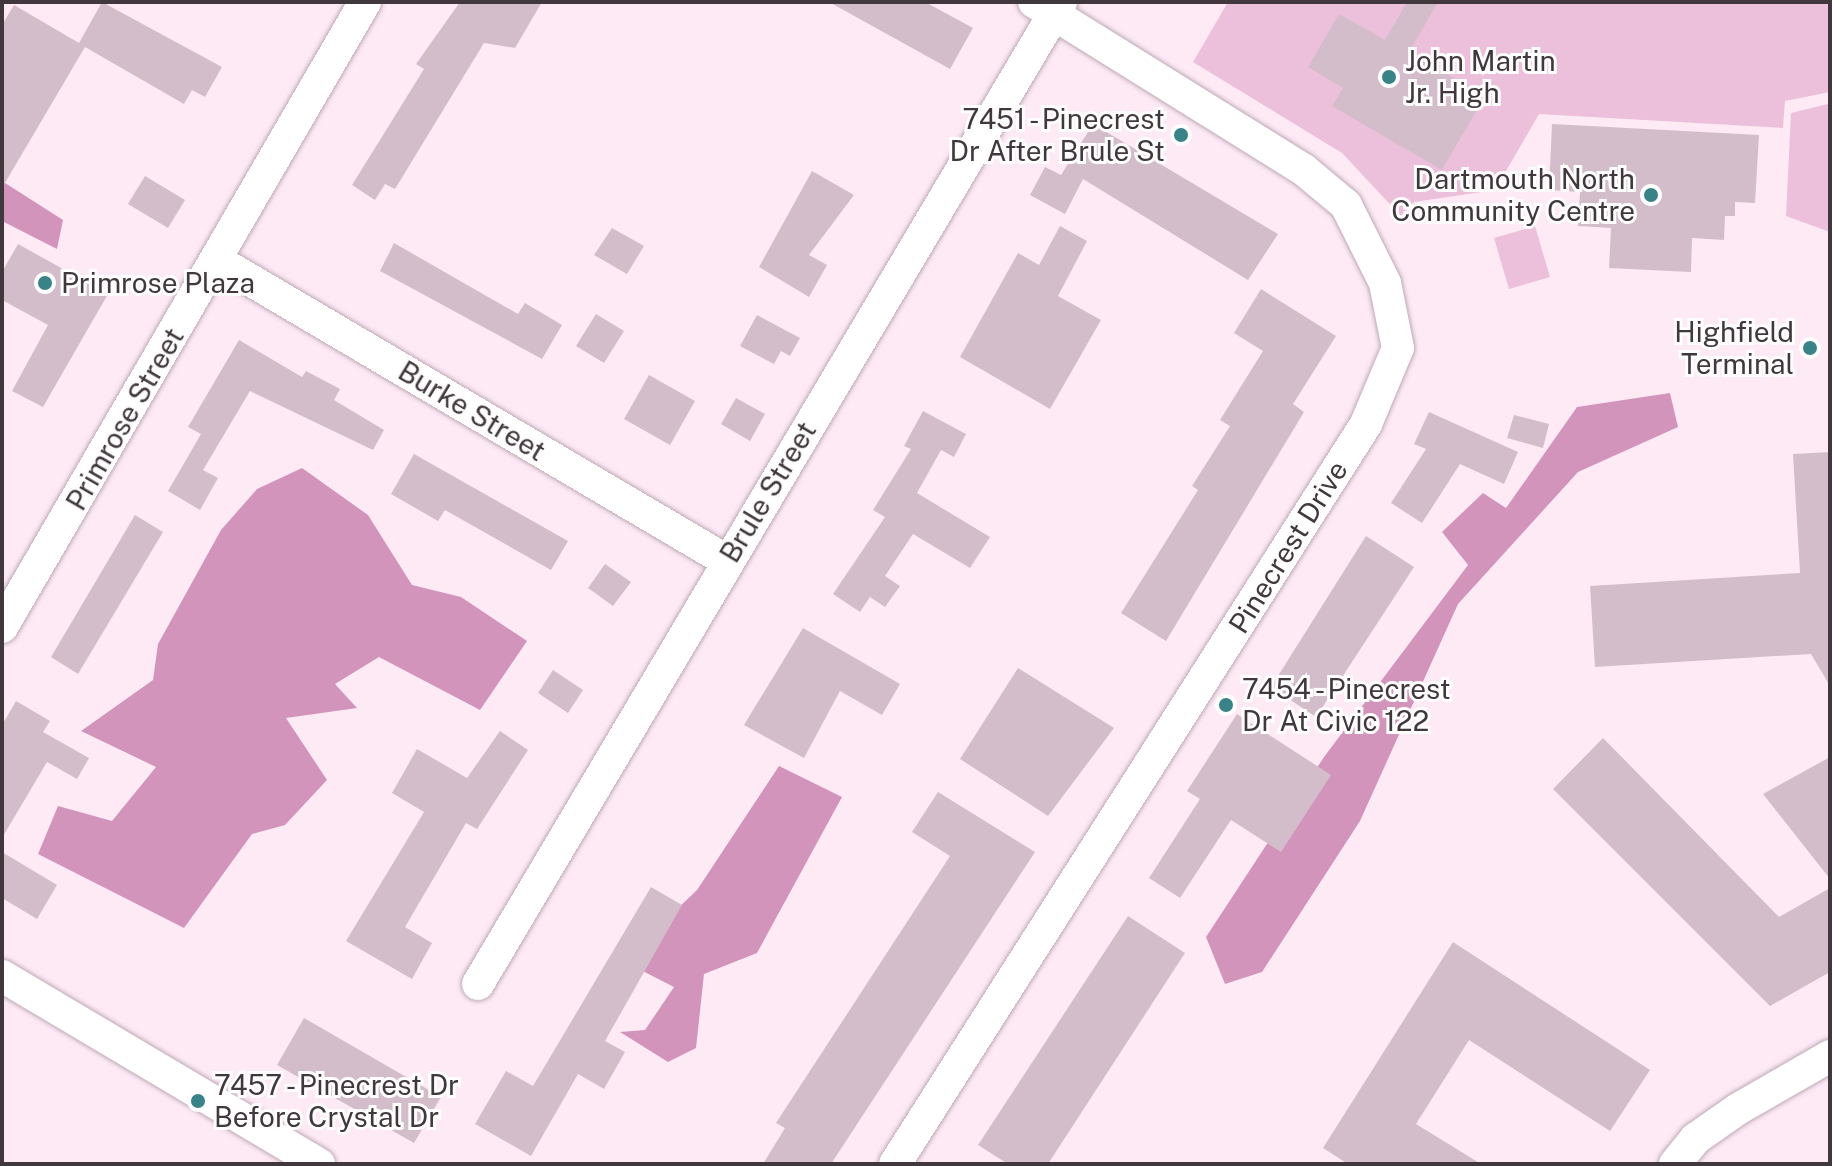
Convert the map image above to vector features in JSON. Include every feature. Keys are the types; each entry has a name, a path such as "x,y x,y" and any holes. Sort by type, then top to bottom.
{"street":[{"name":"Primrose Street","path":"2,627 218,261 365,2"},
{"name":"Brule Street","path":"478,984 1050,6"},
{"name":"Pinecrest Drive","path":"895,1164 1366,424 1398,348 1381,273 1346,205 1304,170 1050,6"},
{"name":"Burke Street","path":"218,261 727,561"},
{"path":"2,976 319,1164"},
{"path":"1675,1164 1728,1116 1830,1056"}],"shaded area":[{"path":"1228,2 1830,2 1830,92 1785,101 1783,128 1539,114 1495,190 1414,202 1401,216 1342,153 1193,62"},
{"path":"1828,104 1830,232 1786,216 1791,113"},
{"path":"2,181 63,220 57,249 2,221"},
{"path":"1535,226 1550,277 1509,289 1494,238"},
{"path":"1670,393 1678,427 1578,472 1458,604 1360,821 1262,972 1225,984 1206,937 1324,757 1468,565 1442,532 1483,493 1506,508 1577,407"},
{"path":"302,468 368,515 412,585 461,597 527,641 480,710 379,657 335,684 357,708 286,718 327,780 285,825 252,834 184,928 38,854 58,806 112,821 156,767 81,731 153,680 158,644 221,530 257,489"},
{"path":"779,766 842,797 757,953 704,974 696,1048 668,1062 620,1032 645,1030 674,987 623,961 697,890"}],"building":[{"path":"102,2 222,67 205,97 192,90 184,104 85,47 2,188 2,25 14,5 79,43"},
{"path":"460,2 542,2 515,48 484,43 395,189 385,184 375,200 352,185 424,69 416,64"},
{"path":"829,2 925,2 973,28 950,69"},
{"name":"John Martin Jr. High","path":"1407,2 1438,2 1409,52 1485,96 1442,170 1332,106 1343,88 1308,67 1339,14 1385,40"},
{"path":"1093,124 1278,234 1248,280 1083,179 1065,214 1030,195 1045,167 1061,175"},
{"path":"1552,124 1759,135 1755,203 1735,202 1735,216 1725,216 1724,240 1692,238 1691,272 1609,268 1611,228 1578,226 1580,192 1549,190"},
{"path":"812,171 854,195 809,255 827,265 809,297 759,267"},
{"path":"145,176 185,200 168,228 128,204"},
{"path":"1060,226 1087,241 1058,296 1101,320 1050,409 960,357 1018,253 1039,265"},
{"path":"612,228 644,246 627,274 594,255"},
{"path":"394,243 518,314 525,303 562,325 542,359 380,271"},
{"name":"Primrose Plaza","path":"18,244 108,294 43,407 12,391 48,325 2,300 2,272"},
{"path":"1261,289 1336,336 1293,404 1304,412 1166,641 1121,613 1198,490 1192,486 1230,426 1220,420 1263,351 1234,333"},
{"path":"596,314 624,331 604,363 576,346"},
{"path":"757,315 800,338 790,356 781,351 774,364 740,346"},
{"path":"239,340 302,377 306,371 340,389 334,400 384,430 373,450 250,391 203,470 218,478 200,510 168,491 201,434 188,427"},
{"path":"649,375 695,401 670,445 624,419"},
{"path":"736,398 765,414 750,441 721,424"},
{"path":"923,411 966,434 954,457 941,450 917,493 990,537 970,568 913,534 885,576 900,586 885,607 870,597 860,612 833,594 885,517 873,510 911,449 904,446"},
{"path":"1429,412 1518,452 1504,484 1460,464 1422,523 1391,503 1426,449 1414,444"},
{"path":"1514,415 1549,424 1543,448 1507,438"},
{"path":"1830,452 1830,686 1811,654 1595,667 1590,586 1800,573 1793,454"},
{"path":"414,454 568,541 551,570 445,510 438,521 391,494"},
{"path":"135,515 163,532 78,674 51,657"},
{"path":"1366,536 1414,567 1316,717 1271,687"},
{"path":"605,564 631,582 613,606 588,588"},
{"path":"803,628 900,684 882,715 840,691 804,758 744,725"},
{"path":"1018,668 1114,728 1048,816 960,759"},
{"path":"553,670 583,690 568,713 538,693"},
{"path":"16,701 50,721 43,732 89,758 77,779 47,762 2,838 2,725"},
{"path":"1237,714 1331,775 1281,852 1231,820 1180,898 1149,878 1200,799 1187,791"},
{"path":"500,731 528,750 477,829 466,823 405,927 432,943 412,979 346,941 424,812 392,793 417,749 467,778"},
{"path":"1603,738 1779,917 1830,888 1830,972 1770,1006 1553,789"},
{"path":"1830,757 1830,879 1763,794"},
{"path":"938,792 1035,852 831,1164 763,1164 785,1128 776,1123 950,856 912,832"},
{"path":"2,852 57,885 37,919 2,898"},
{"path":"651,887 682,905 605,1041 625,1052 604,1089 578,1074 531,1156 475,1124 506,1071 533,1086"},
{"path":"1128,916 1185,953 1048,1164 1008,1164 978,1145"},
{"path":"1453,942 1650,1070 1610,1131 1469,1040 1416,1124 1481,1164 1348,1164 1323,1148"},
{"path":"304,1018 441,1097 414,1143 277,1065"}],"place":[{"name":"John Martin Jr. High","path":"1389,77"},
{"name":"7451 - Pinecrest Dr After Brule St","path":"1181,135"},
{"name":"Dartmouth North Community Centre","path":"1651,195"},
{"name":"Primrose Plaza","path":"45,283"},
{"name":"Highfield Terminal","path":"1810,348"},
{"name":"7454 - Pinecrest Dr At Civic 122","path":"1226,705"},
{"name":"7457 - Pinecrest Dr Before Crystal Dr","path":"198,1101"}]}
